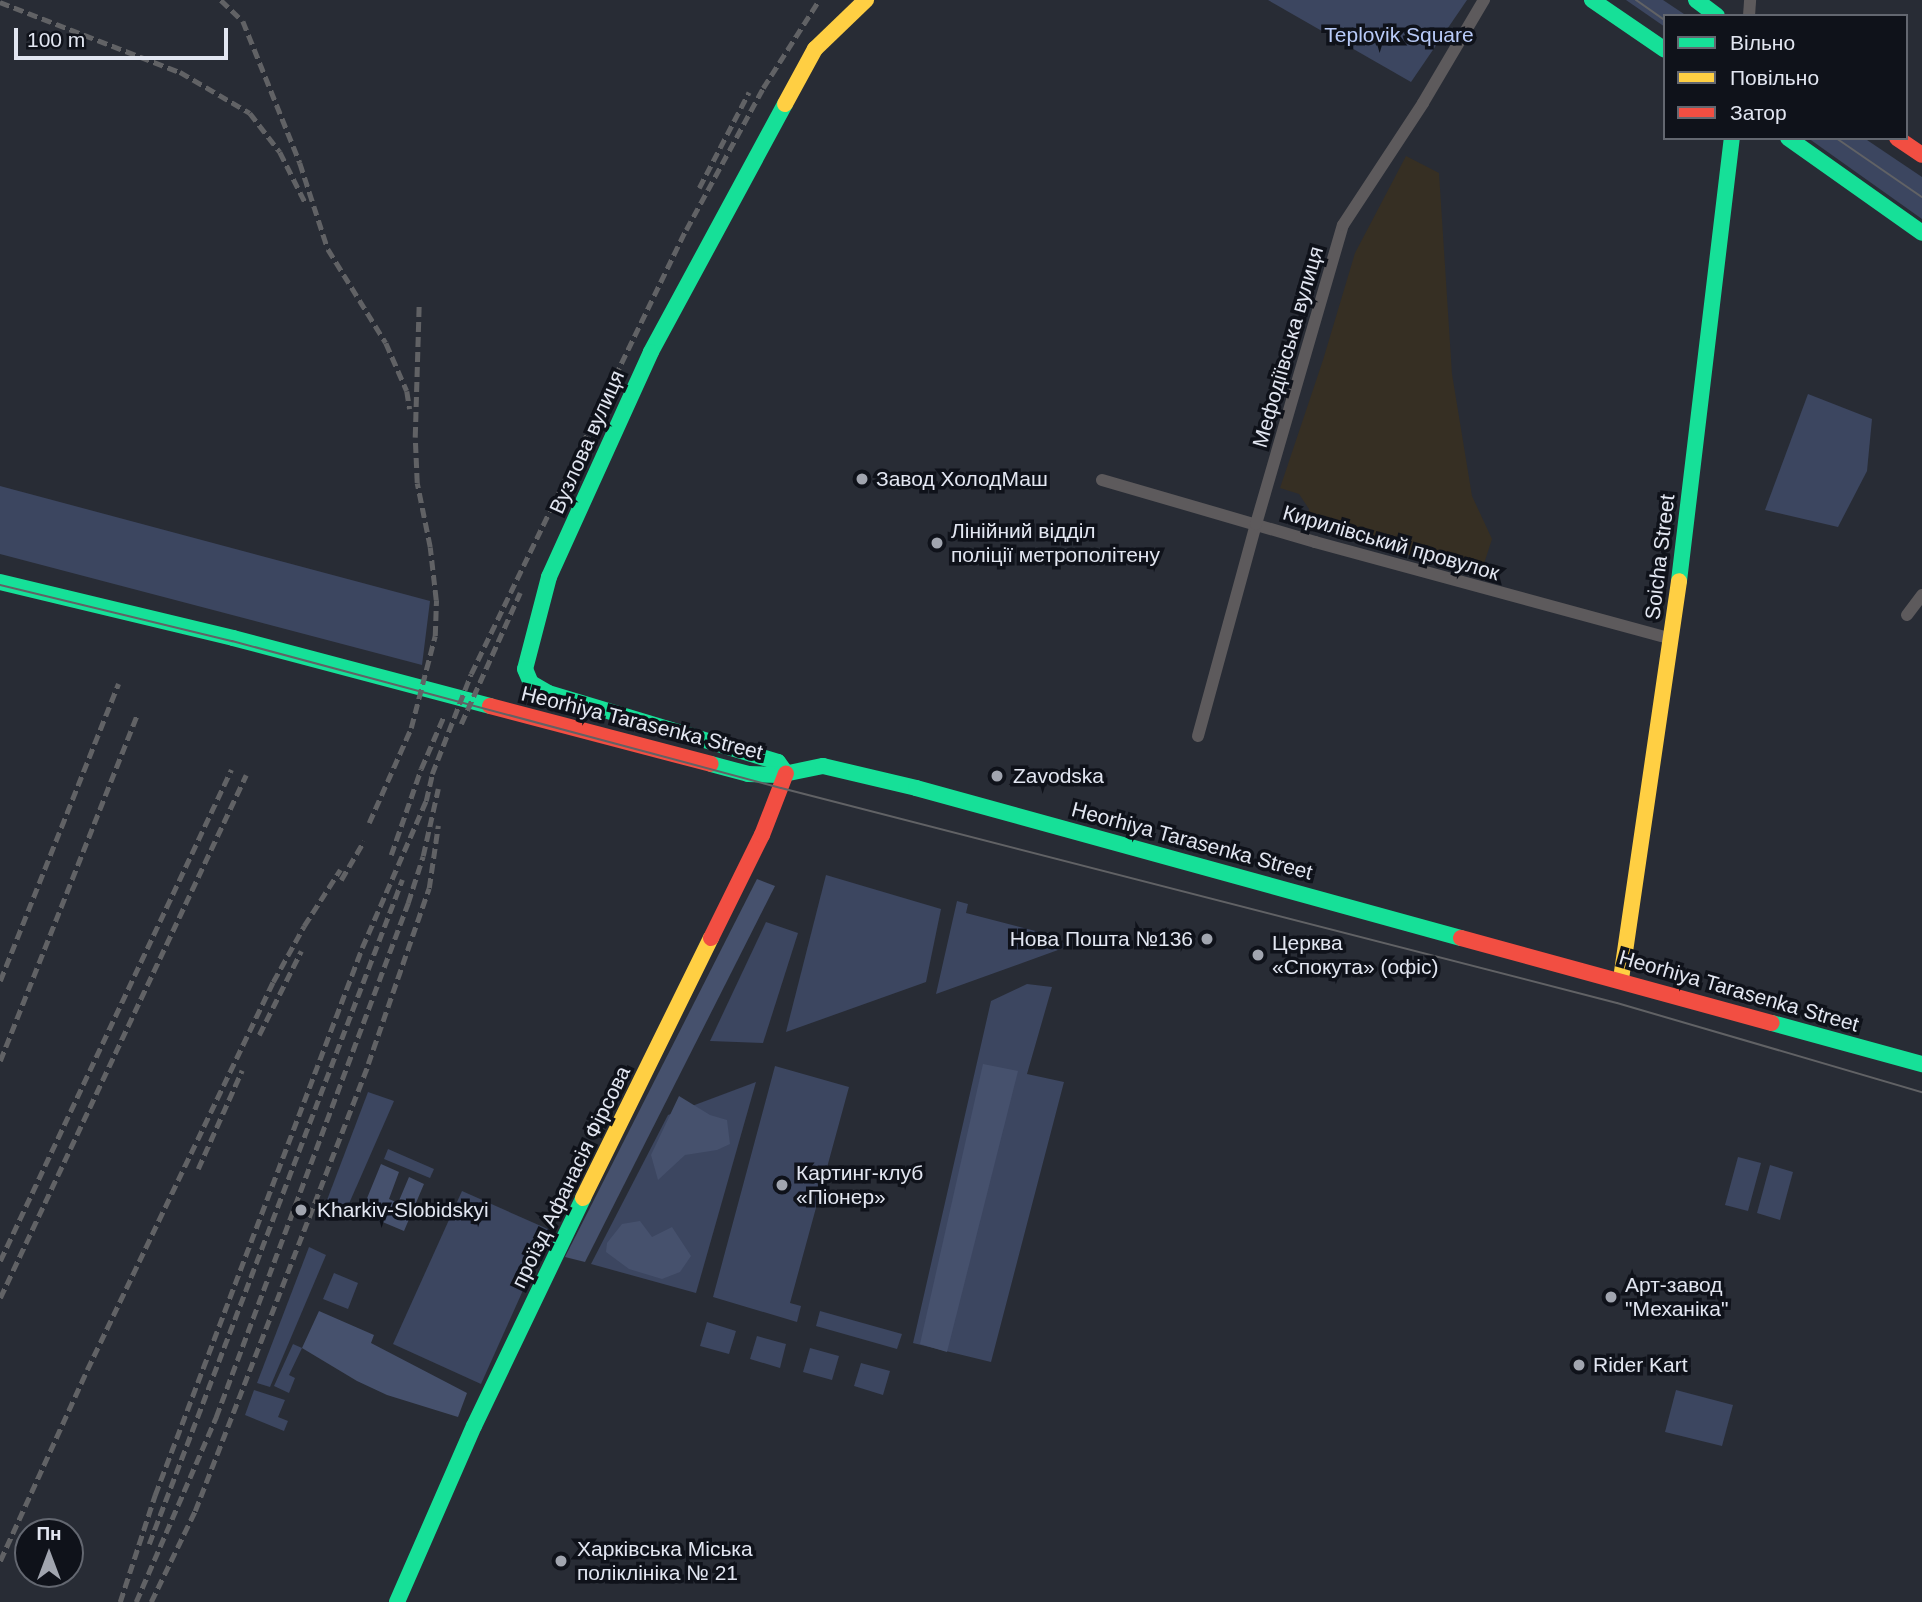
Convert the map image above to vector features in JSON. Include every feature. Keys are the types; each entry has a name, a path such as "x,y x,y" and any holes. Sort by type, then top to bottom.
{"street":[{"name":"Вузлова вулиця","path":"786,773 778,762 548,694 531,683 525,669 550,577 651,352 816,49 866,0"},
{"name":"Мефодіївська вулиця","path":"1198,736 1343,225 1423,103 1484,0"},
{"path":"1592,0 1663,49"},
{"path":"1696,0 1714,14"},
{"name":"Soicha Street","path":"1621,979 1671,639 1732,140"},
{"path":"1791,140 1922,233"},
{"path":"1900,140 1922,155"},
{"name":"Кирилівський провулок","path":"1102,480 1671,639"},
{"name":"Heorhiya Tarasenka Street","path":"0,582 233,638 755,776 786,773 813,766 838,769 1621,979 1922,1064"},
{"path":"1908,615 1922,595"},
{"name":"проїзд Афанасія Фірсова","path":"397,1602 511,1348 762,835 786,773"}],"shaded area":[{"path":"1406,156 1439,173 1452,374 1472,496 1492,539 1480,576 1308,525 1309,509 1299,494 1280,488 1355,253"},
{"path":"757,879 775,886 585,1262 565,1257"},
{"path":"983,1064 1018,1071 947,1352 920,1344"},
{"path":"679,1096 710,1115 727,1120 730,1144 717,1150 685,1155 658,1180 651,1155"},
{"path":"381,1164 399,1172 389,1199 398,1203 409,1177 424,1184 404,1231 361,1213"},
{"path":"640,1221 652,1237 672,1227 691,1256 680,1272 662,1279 629,1269 606,1252 607,1243 622,1224"},
{"path":"319,1311 374,1335 371,1343 467,1393 458,1417 387,1395 357,1381 302,1348"}],"green space":[{"name":"Teplovik Square","path":"1268,0 1467,0 1411,82"},
{"path":"1626,0 1663,0 1684,14 1663,14 1663,26"},
{"path":"1811,140 1867,140 1922,177 1922,219"},
{"path":"1808,394 1872,419 1867,471 1838,527 1765,510"},
{"path":"0,486 430,601 422,665 0,554"},
{"path":"826,875 941,909 926,982 786,1032"},
{"path":"957,901 968,904 966,913 1047,934 1069,946 936,994"},
{"path":"766,922 798,933 763,1043 710,1041"},
{"path":"1027,984 1052,987 1027,1074 1064,1082 991,1362 913,1343 991,1001"},
{"name":"Картинг-клуб «Піонер»","path":"775,1066 849,1087 790,1303 801,1306 797,1322 713,1297"},
{"path":"756,1082 696,1293 591,1264 668,1115"},
{"path":"368,1092 394,1101 344,1215 324,1208"},
{"path":"388,1149 434,1169 430,1178 384,1159"},
{"path":"1738,1157 1761,1163 1748,1211 1725,1205"},
{"path":"1770,1165 1793,1172 1780,1220 1757,1213"},
{"path":"462,1191 550,1230 481,1384 393,1344"},
{"path":"309,1247 326,1255 270,1387 257,1383"},
{"path":"334,1273 358,1283 348,1309 323,1299"},
{"path":"820,1311 902,1334 897,1349 816,1326"},
{"path":"707,1322 736,1331 729,1354 700,1346"},
{"path":"757,1336 786,1344 780,1368 750,1359"},
{"path":"293,1344 302,1348 289,1375 295,1378 289,1393 274,1386"},
{"path":"810,1348 839,1356 832,1380 803,1372"},
{"path":"861,1363 890,1371 883,1395 854,1386"},
{"path":"254,1390 285,1400 278,1417 288,1421 284,1431 245,1415"},
{"path":"1676,1390 1733,1405 1722,1446 1665,1432"}],"tram line":[{"path":"1636,0 1663,19"},
{"path":"1839,140 1922,197"},
{"path":"0,585 232,641 781,788 1617,1003 1922,1092"}],"railway":[{"path":"221,0 243,21 300,163 328,249 386,343 407,391 410,409"},
{"path":"120,1602 155,1495 362,948 426,801 432,774 471,674 686,230 763,88 819,0"},
{"path":"0,2 180,72 250,113 280,152 305,202"},
{"path":"699,188 749,92"},
{"path":"369,823 411,728 435,636 436,600 430,547 417,483 415,437 419,305"},
{"path":"461,724 520,593"},
{"path":"0,981 118,684"},
{"path":"0,1061 138,713"},
{"path":"391,855 421,769 443,718"},
{"path":"0,1261 231,770"},
{"path":"0,1298 246,775"},
{"path":"136,1602 216,1417 408,903 423,856 438,789"},
{"path":"151,1602 195,1511 368,1064 429,888 438,826"},
{"path":"341,880 364,841"},
{"path":"0,1561 87,1370 273,982 304,926 340,870"},
{"path":"149,1544 402,880"},
{"path":"259,1035 301,951"},
{"path":"198,1169 242,1070"}],"traffic: fast":[{"path":"1592,0 1663,49"},
{"path":"1696,0 1714,14"},
{"path":"785,104 651,352 549,577 525,669 531,683 548,693 778,762 786,773"},
{"path":"1679,581 1732,140"},
{"path":"1791,140 1922,233"},
{"path":"0,582 233,638 490,706"},
{"path":"711,764 748,774 779,775 823,766 916,788 1461,938"},
{"path":"1772,1023 1922,1064"},
{"path":"397,1602 474,1426 583,1198"}],"traffic: slow":[{"path":"785,104 815,49 866,0"},
{"path":"1621,979 1679,581"},
{"path":"583,1198 711,938"}],"traffic: jam":[{"path":"1900,140 1922,155"},
{"path":"490,706 711,764"},
{"path":"711,938 762,835 786,773"},
{"path":"1461,938 1772,1023"}],"place":[{"name":"Завод ХолодМаш","path":"862,479"},
{"name":"Лінійний відділ поліції метрополітену","path":"937,543"},
{"name":"Zavodska","path":"997,776"},
{"name":"Нова Пошта №136","path":"1207,939"},
{"name":"Церква «Спокута» (офіс)","path":"1258,955"},
{"name":"Картинг-клуб «Піонер»","path":"782,1185"},
{"name":"Kharkіv-Slobidskyi","path":"301,1210"},
{"name":"Арт-завод \"Механіка\"","path":"1611,1297"},
{"name":"Rider Kart","path":"1579,1365"},
{"name":"Харківська Міська поліклініка № 21","path":"561,1561"}]}
